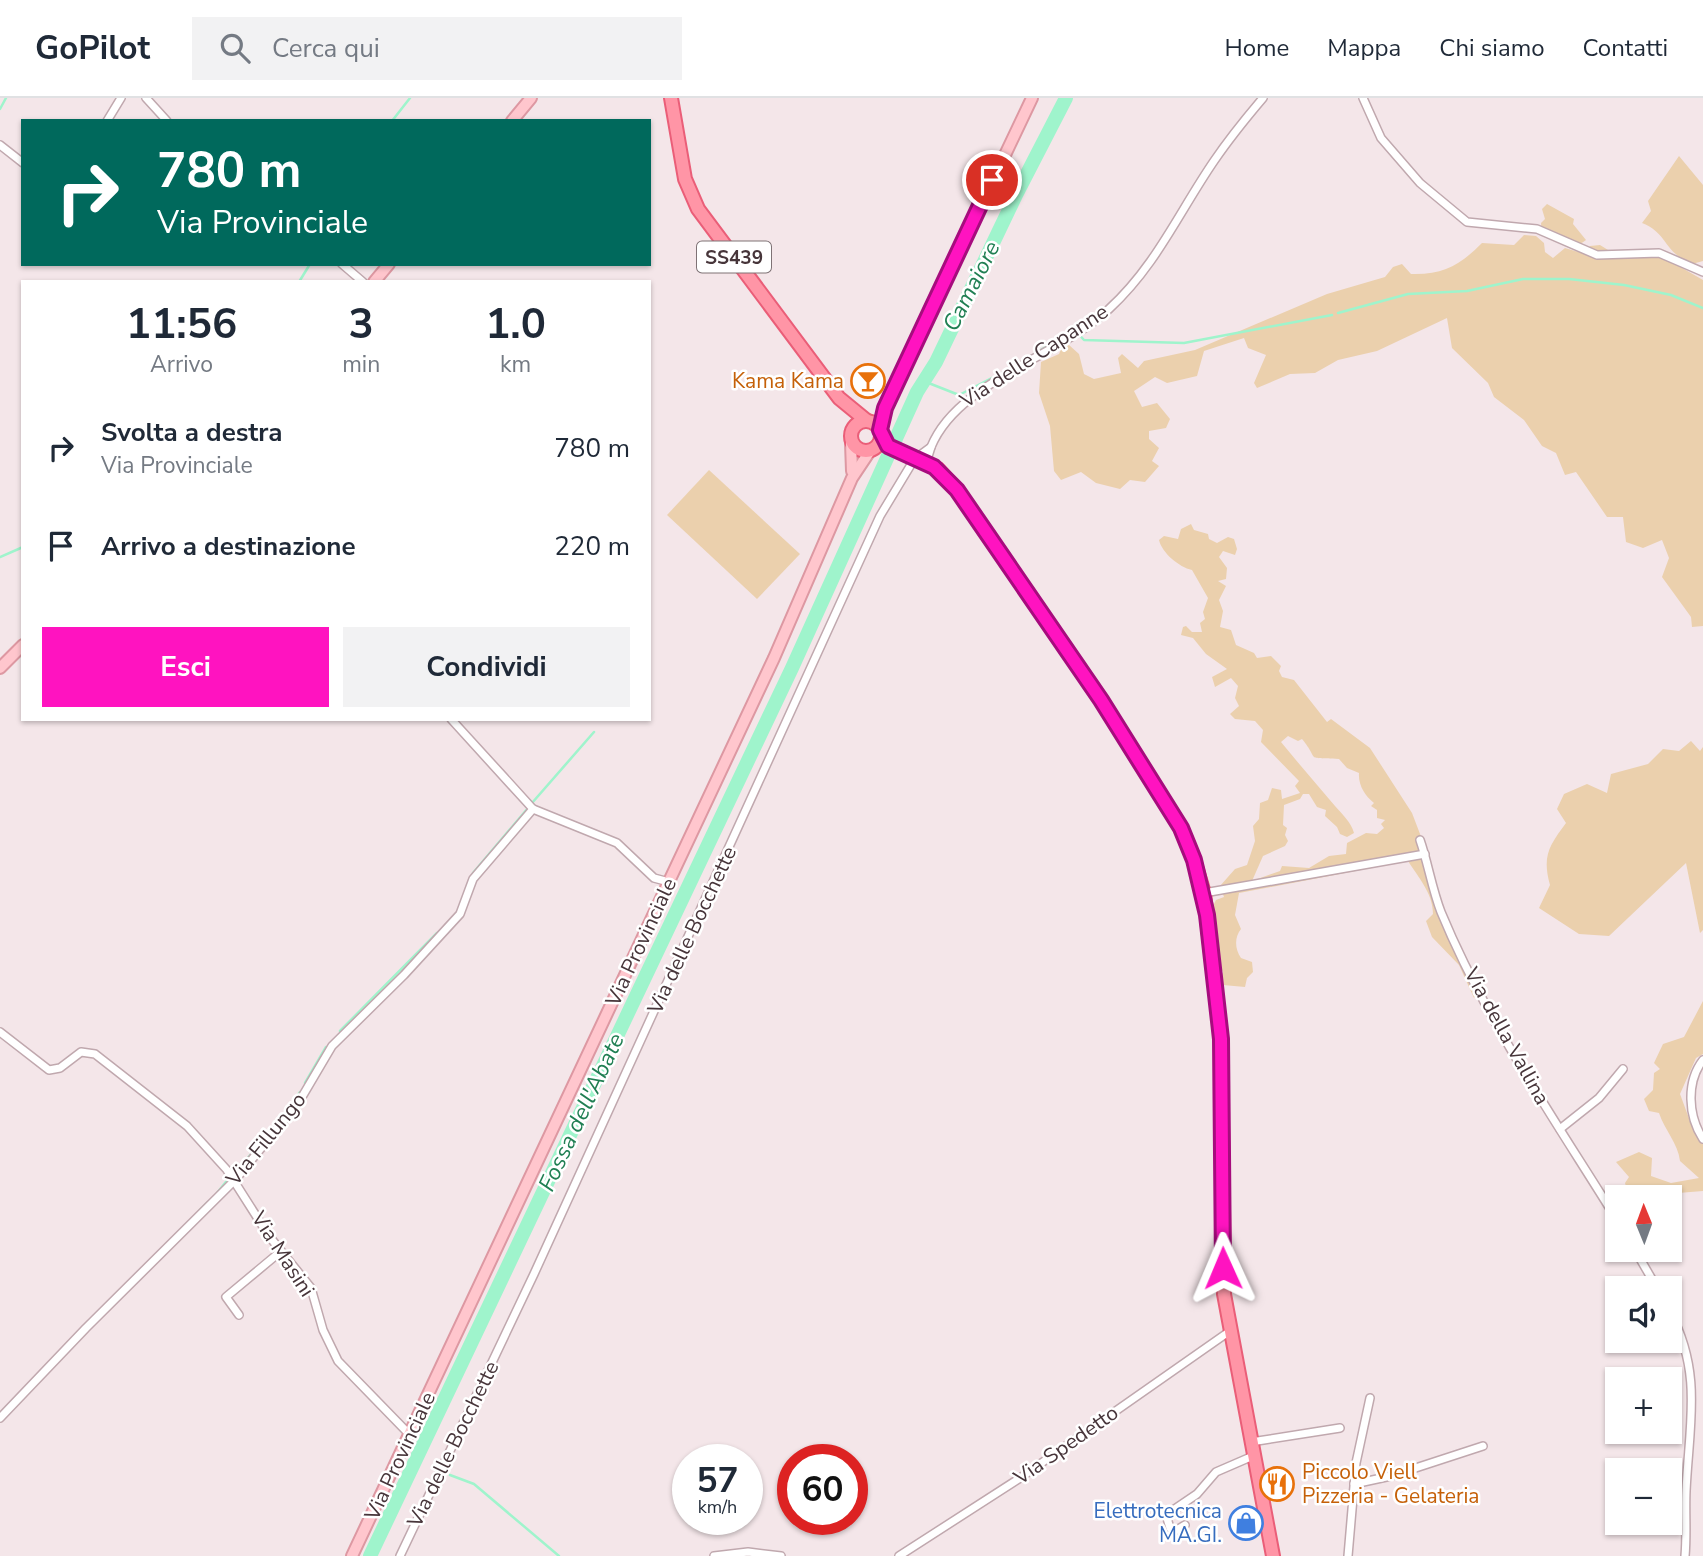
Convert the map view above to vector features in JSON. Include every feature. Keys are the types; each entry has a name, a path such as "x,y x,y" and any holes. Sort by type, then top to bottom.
{"main road":[{"path":"514,119 531,98"},
{"name":"SS439","path":"671,98 685,179 694,202 839,398 876,436 943,474 957,490 1101,700 1181,828 1204,893 1221,1039 1222,1254 1230,1331 1273,1556"},
{"name":"Via Provinciale","path":"352,1556 670,882 779,646 852,478 876,436 885,408 1032,98"},
{"path":"376,280 387,266"},
{"path":"839,398 851,438 857,449 876,436 855,425 851,438"},
{"name":"Via Provinciale","path":"851,438 852,478"},
{"path":"0,668 21,647"}],"street":[{"path":"108,119 121,98"},
{"path":"146,98 165,119"},
{"name":"Via delle Capanne","path":"917,459 931,447 954,409 1082,329 1118,300 1164,244 1213,161 1263,98"},
{"path":"1363,98 1381,138 1390,149 1420,183 1467,222 1537,229 1598,255 1659,253 1703,272"},
{"path":"0,145 21,161"},
{"path":"344,266 361,280"},
{"name":"Via delle Bocchette","path":"400,1556 534,1274 880,516 917,459"},
{"path":"453,721 533,808 617,843 654,878 670,882"},
{"name":"Via Fillungo","path":"0,1418 91,1322 180,1237 234,1180 293,1110 332,1046 404,975 460,914 478,872 533,808"},
{"name":"Via della Vallina","path":"1420,840 1441,910 1450,929 1519,1061 1605,1200"},
{"path":"1204,893 1425,854"},
{"name":"Via Masini","path":"0,1032 49,1070 60,1068 81,1052 94,1054 187,1126 234,1180 280,1252 311,1289 323,1330 338,1361 410,1435"},
{"path":"1703,1060 1690,1088 1693,1115 1703,1139"},
{"path":"1560,1129 1605,1093 1623,1069"},
{"path":"239,1315 226,1297 280,1252"},
{"name":"Via Spedetto","path":"900,1556 1020,1479 1230,1331"},
{"path":"1682,1336 1690,1360 1692,1425 1686,1493 1685,1556"},
{"path":"1348,1556 1353,1484 1370,1398"},
{"path":"1251,1442 1340,1428"},
{"path":"1353,1484 1391,1476 1483,1446"},
{"path":"1185,1525 1175,1531 1170,1528 1166,1515 1197,1494 1216,1472 1253,1457"},
{"path":"714,1556 748,1552 781,1556"}],"shaded area":[{"path":"1679,156 1703,185 1703,261 1692,264 1676,254 1657,232 1642,223 1651,211 1648,201"},
{"path":"1547,204 1574,219 1573,224 1586,240 1570,245 1542,235 1541,223 1545,219 1542,209"},
{"path":"1524,235 1536,236 1544,243 1545,252 1553,258 1565,248 1585,254 1590,246 1600,245 1621,258 1663,257 1703,280 1703,626 1692,627 1691,617 1662,577 1669,558 1662,540 1643,548 1626,542 1623,517 1607,517 1576,472 1565,475 1556,453 1542,446 1524,420 1494,397 1488,383 1452,348 1447,318 1377,351 1338,360 1315,373 1290,374 1257,388 1254,383 1266,355 1248,348 1244,338 1204,351 1197,376 1167,383 1155,377 1134,391 1142,407 1157,403 1170,419 1166,428 1149,431 1149,439 1159,448 1152,461 1159,466 1145,482 1130,480 1120,489 1096,483 1081,472 1061,480 1054,471 1050,426 1039,393 1041,362 1059,354 1062,347 1069,345 1079,354 1084,374 1094,379 1121,373 1118,358 1122,354 1138,368 1144,361 1195,350 1327,294 1385,277 1393,267 1402,264 1411,274 1433,273 1459,263 1482,243 1514,245"},
{"path":"709,470 800,554 757,599 667,515"},
{"path":"1191,524 1194,530 1208,534 1209,539 1217,543 1228,537 1234,539 1237,549 1235,555 1223,551 1219,557 1227,568 1226,579 1218,581 1226,586 1219,600 1223,611 1220,627 1231,630 1236,645 1254,653 1257,658 1271,656 1281,666 1279,671 1282,677 1294,680 1327,722 1331,719 1370,748 1412,813 1425,847 1442,910 1482,988 1474,998 1459,965 1432,937 1426,921 1433,914 1430,899 1408,861 1239,893 1235,915 1241,929 1236,940 1237,951 1241,958 1252,962 1253,972 1247,978 1245,987 1223,985 1219,981 1223,972 1215,954 1217,935 1211,920 1214,918 1212,908 1216,900 1224,897 1220,886 1235,869 1247,865 1255,841 1253,826 1259,819 1260,803 1268,800 1272,788 1281,790 1282,799 1300,793 1295,786 1299,781 1261,742 1263,730 1255,721 1235,719 1230,714 1239,706 1235,698 1238,686 1231,678 1215,687 1212,677 1227,669 1206,654 1193,638 1181,635 1183,627 1186,626 1192,632 1202,632 1200,623 1205,619 1203,612 1208,598 1192,570 1172,559 1159,540 1164,536 1178,539 1181,529","holes":["1288,736 1298,741 1302,739 1314,757 1339,759 1347,768 1359,773 1361,786 1374,803 1371,806 1377,810 1377,818 1385,820 1381,824 1384,828 1377,834 1366,833 1347,843 1346,854 1329,856 1309,868 1282,866 1280,871 1252,881 1263,856 1285,846 1288,841 1285,835 1287,828 1283,825 1284,805 1300,799 1303,794 1309,794 1317,807 1326,810 1325,816 1337,827 1340,834 1347,837 1354,833 1346,818 1281,742"]},
{"path":"1691,741 1700,751 1703,747 1703,930 1700,933 1686,863 1609,936 1579,934 1539,908 1550,885 1547,866 1549,852 1566,823 1557,809 1564,794 1587,784 1607,793 1611,774 1648,764 1663,749 1679,751"},
{"path":"1703,1001 1703,1054 1696,1058 1680,1094 1694,1132 1703,1129 1703,1191 1682,1193 1682,1185 1626,1185 1629,1177 1616,1162 1639,1152 1652,1158 1651,1176 1671,1183 1699,1178 1680,1161 1677,1148 1659,1113 1649,1111 1644,1099 1653,1090 1654,1073 1660,1069 1654,1063 1663,1044 1684,1037"}],"waterway":[{"path":"0,109 6,98"},
{"path":"394,119 410,98"},
{"name":"Fossa dell'Abate","path":"370,1556 792,668 917,392 936,362 1066,98"},
{"path":"300,280 309,266"},
{"path":"1338,313 1408,294 1467,291 1523,279 1569,279 1624,285 1671,295 1703,308"},
{"path":"1020,363 1074,329 1084,340 1184,343 1332,315"},
{"path":"926,382 959,395 1011,368"},
{"path":"0,557 21,548"},
{"path":"532,803 594,732"},
{"path":"473,873 528,808"},
{"path":"340,1031 437,933"},
{"path":"305,1083 326,1047"},
{"path":"288,1110 300,1092"},
{"path":"234,1174 259,1145"},
{"path":"217,1193 229,1178"},
{"path":"199,1211 208,1202"},
{"path":"450,1475 474,1484 559,1556"}],"place":[{"name":"Kama Kama","path":"868,381"},
{"name":"Piccolo Viell Pizzeria - Gelateria","path":"1277,1484"},
{"name":"Elettrotecnica MA.GI.","path":"1246,1523"}],"route":[{"path":"992,180 885,408 880,430 882,440 888,446 934,467 951,482 1101,700 1181,828 1204,893 1221,1039 1223,1268"}],"water label":[{"name":"Camaiore","path":"971,286"}]}
